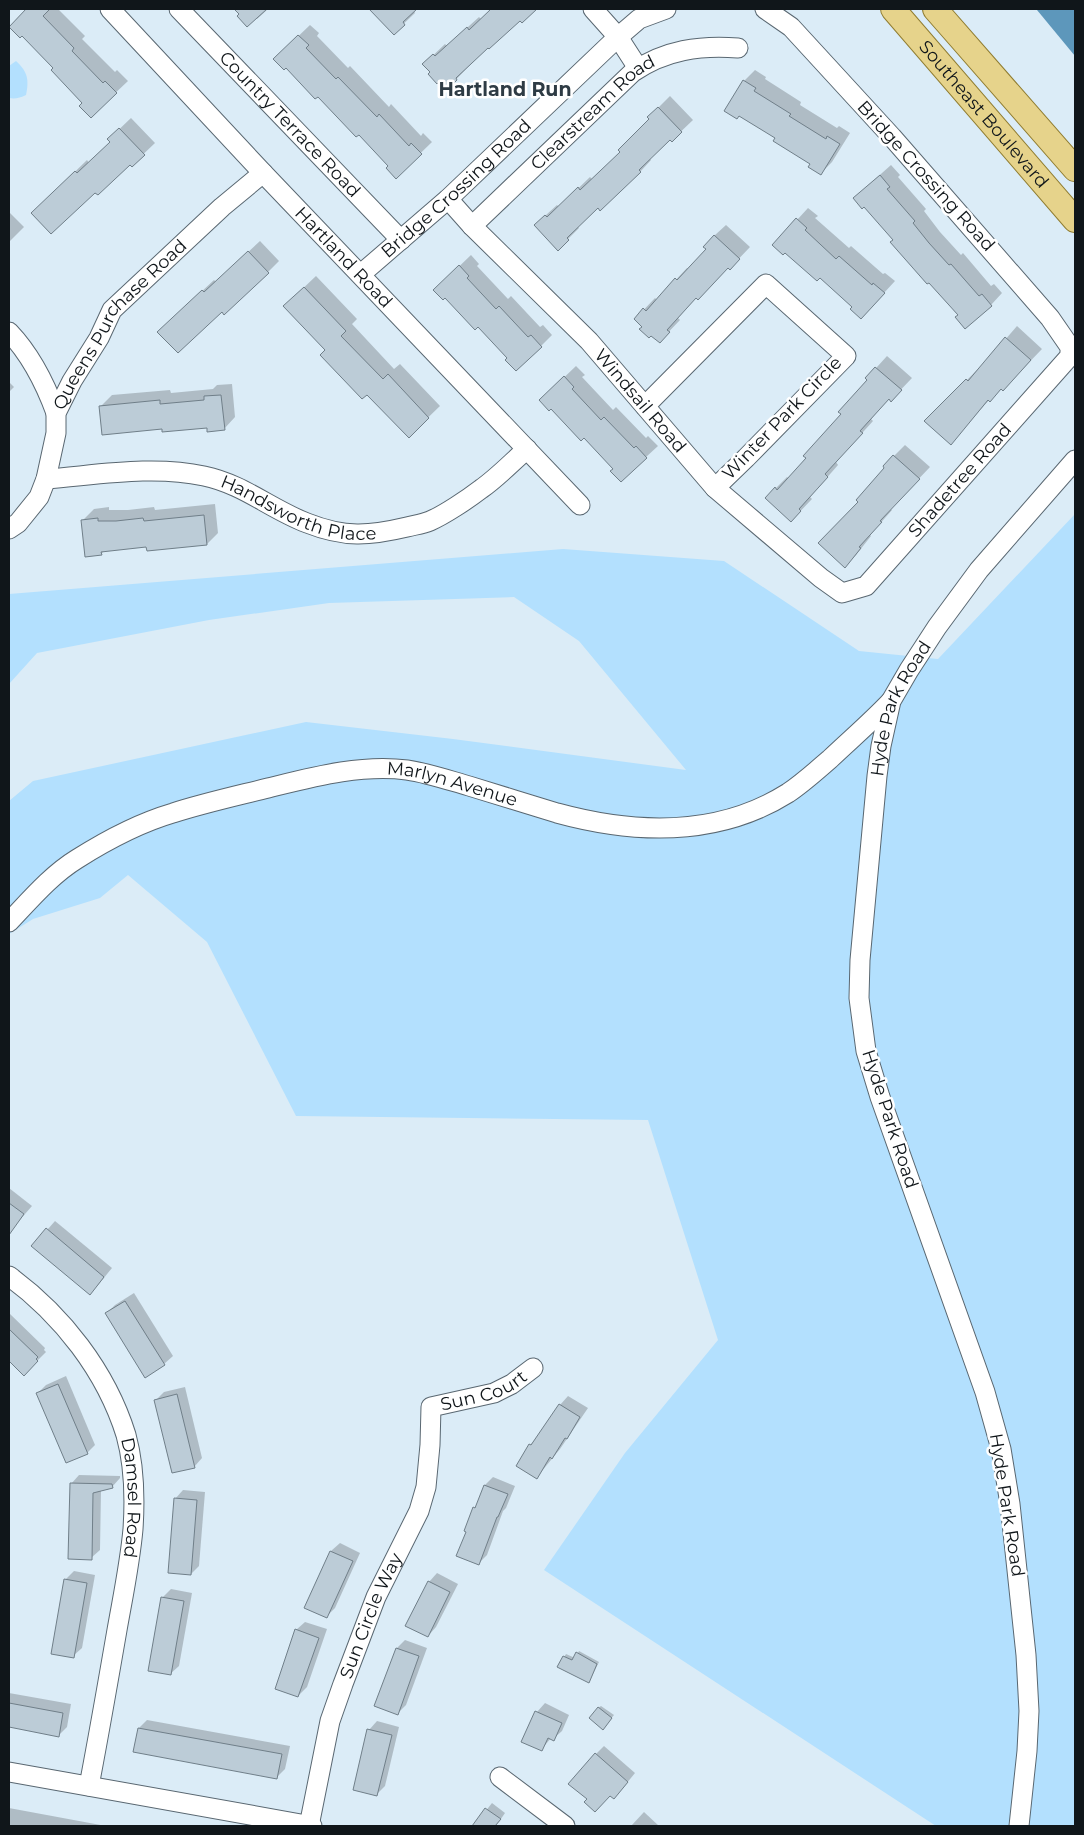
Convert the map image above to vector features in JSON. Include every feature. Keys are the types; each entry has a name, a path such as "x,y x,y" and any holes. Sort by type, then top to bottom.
{"main road":[{"name":"Southeast Boulevard","path":"892,9 1075,220"},
{"name":"Southeast Boulevard","path":"935,9 1075,169"}],"street":[{"name":"Hartland Road","path":"110,9 263,173 580,505"},
{"name":"Country Terrace Road","path":"180,9 400,240"},
{"path":"593,9 618,37 638,68"},
{"name":"Bridge Crossing Road","path":"361,274 448,199 618,37 639,19 666,9"},
{"name":"Bridge Crossing Road","path":"765,9 792,27 950,204 1064,336 1070,347 1070,356"},
{"name":"Clearstream Road","path":"472,226 638,68 661,56 685,49 738,48"},
{"name":"Queens Purchase Road","path":"9,529 18,523 39,497 46,479 56,433 56,413 72,381 99,338 112,310 222,208 263,173"},
{"name":"Windsail Road","path":"448,199 472,226 589,341 715,488 821,578 842,593"},
{"name":"Winter Park Circle","path":"645,406 766,284 846,356 715,488"},
{"path":"9,332 24,348 46,386 56,413"},
{"name":"Shadetree Road","path":"842,593 866,586 1070,356"},
{"name":"Handsworth Place","path":"46,479 154,471 189,473 227,482 308,524 335,532 363,535 383,533 429,521 482,489 527,449"},
{"name":"Hyde Park Road","path":"1019,1826 1028,1741 1029,1711 1026,1655 1010,1504 1001,1449 985,1392 880,1097 866,1051 859,998 860,960 881,746 891,701 937,627 979,570 1075,460"},
{"name":"Marlyn Avenue","path":"9,922 37,892 74,861 118,835 173,813 270,787 334,773 365,769 410,771 438,777 597,823 667,828 711,824 763,806 789,792 810,777 868,725 891,701"},
{"name":"Damsel Road","path":"9,1276 20,1284 68,1330 83,1350 118,1413 126,1436 131,1463 133,1510 130,1557 89,1786"},
{"name":"Sun Court","path":"432,1407 494,1393 512,1384 533,1368"},
{"name":"Sun Circle Way","path":"310,1826 330,1721 376,1597 419,1511 426,1488 432,1407"},
{"path":"9,1772 310,1826"},
{"path":"500,1776 565,1826"}],"shaded area":[{"path":"1075,9 1075,56 1037,10"},
{"path":"16,61 27,76 26,95 18,98 9,98 9,66"},
{"path":"1075,514 1075,1826 936,1826 544,1570 625,1453 718,1340 648,1120 296,1116 207,942 128,875 100,898 33,919 9,934 9,801 33,781 306,722 453,739 686,770 579,641 514,597 329,603 209,620 37,653 9,684 9,594 563,549 724,561 859,651 938,659"}],"building":[{"path":"26,9 50,9 43,16 74,48 72,51 103,83 105,81 117,93 91,118 79,106 82,103 51,70 53,68 22,36 20,38 9,27"},
{"path":"234,9 267,9 247,27 237,16 239,14"},
{"path":"369,9 417,9 403,22 405,25 394,35"},
{"path":"491,9 537,9 522,23 520,21 488,48 456,78 457,80 447,90 439,82 437,84 428,74 430,72 422,64 433,54 435,56 467,27 469,30"},
{"path":"298,35 309,45 306,48 336,79 338,77 377,117 379,114 409,146 411,143 422,154 396,179 386,168 388,166 359,135 356,137 318,97 315,99 286,68 284,70 273,59"},
{"path":"743,80 756,88 754,91 791,114 789,116 826,139 827,136 840,144 821,175 808,167 810,164 773,141 775,138 739,116 737,119 724,111"},
{"path":"658,107 682,132 672,142 670,140 639,170 641,172 600,211 598,208 567,238 569,240 558,251 534,225 545,215 547,217 578,187 580,190 620,152 618,150 649,119 647,117"},
{"path":"119,128 145,155 132,167 130,165 98,195 95,193 51,234 31,213 75,171 77,173 110,142 107,139"},
{"path":"880,175 890,187 887,189 915,221 913,223 929,243 949,265 951,264 979,296 982,294 992,306 965,329 955,317 958,315 929,283 927,284 890,242 893,240 864,207 862,209 853,198"},
{"path":"796,218 807,228 805,230 836,259 839,256 872,285 873,283 885,293 861,319 850,309 852,307 820,278 817,281 785,253 783,255 772,245"},
{"path":"714,235 740,259 730,270 728,268 698,300 696,298 667,330 670,332 660,343 651,336 649,338 639,329 642,327 634,319 643,308 646,311 675,278 677,280 706,249 703,247"},
{"path":"248,251 269,273 224,315 222,312 178,353 157,332"},
{"path":"459,265 469,276 467,278 496,309 499,306 528,337 531,335 542,347 516,371 505,360 507,358 478,327 475,330 445,298 443,300 433,290"},
{"path":"304,287 346,331 341,336 383,379 388,374 429,418 409,438 367,395 362,399 320,355 325,350 283,306"},
{"path":"1005,337 1031,360 1003,391 1001,389 990,402 988,400 951,445 924,421 966,379 968,381"},
{"path":"875,367 902,390 891,402 889,399 860,431 863,433 825,474 828,477 799,509 801,511 791,522 765,498 775,487 777,490 806,458 803,456 841,414 838,412 867,380 865,378"},
{"path":"564,376 574,387 572,389 601,420 604,417 634,448 636,446 647,458 621,482 610,471 613,469 584,438 581,441 551,409 549,411 539,400"},
{"path":"221,395 225,430 207,432 207,428 162,432 162,429 102,435 99,406 160,400 160,404 204,400 204,396"},
{"path":"893,455 920,479 880,521 882,522 859,547 861,548 845,568 818,543 858,502 856,500"},
{"path":"204,515 207,545 147,551 146,547 101,552 102,555 85,557 81,520 98,518 98,521 116,521 143,518 144,521"},
{"path":"9,1203 24,1214 9,1235"},
{"path":"46,1228 104,1277 90,1295 31,1246"},
{"path":"125,1301 165,1365 145,1378 105,1313"},
{"path":"9,1329 38,1357 36,1359 38,1361 24,1376 9,1361"},
{"path":"58,1384 88,1454 66,1463 36,1393"},
{"path":"177,1394 195,1468 172,1473 154,1400"},
{"path":"559,1404 580,1417 552,1459 550,1457 537,1479 516,1466 529,1444 531,1445"},
{"path":"70,1483 112,1484 113,1488 93,1493 92,1560 68,1559"},
{"path":"484,1485 508,1494 479,1565 456,1556 466,1532 464,1531 473,1507 475,1508"},
{"path":"174,1498 197,1500 191,1575 168,1573"},
{"path":"330,1551 353,1561 327,1618 304,1608"},
{"path":"64,1579 87,1583 74,1658 51,1654"},
{"path":"428,1581 450,1592 428,1637 405,1626"},
{"path":"161,1597 184,1601 171,1675 148,1671"},
{"path":"295,1629 319,1638 298,1697 275,1689"},
{"path":"396,1648 419,1656 398,1715 374,1706"},
{"path":"576,1652 597,1664 589,1683 557,1667 563,1656 572,1660"},
{"path":"9,1703 63,1713 59,1737 9,1727"},
{"path":"598,1707 612,1718 603,1730 589,1718"},
{"path":"535,1711 562,1723 554,1741 548,1738 542,1751 521,1742"},
{"path":"138,1728 282,1754 277,1779 133,1752"},
{"path":"367,1729 392,1735 377,1796 353,1790"},
{"path":"595,1753 628,1782 614,1799 610,1796 595,1812 584,1802 587,1799 568,1784"},
{"path":"485,1808 501,1819 495,1826 472,1826"}],"district":[{"name":"Hartland Run","path":"505,89"}]}
